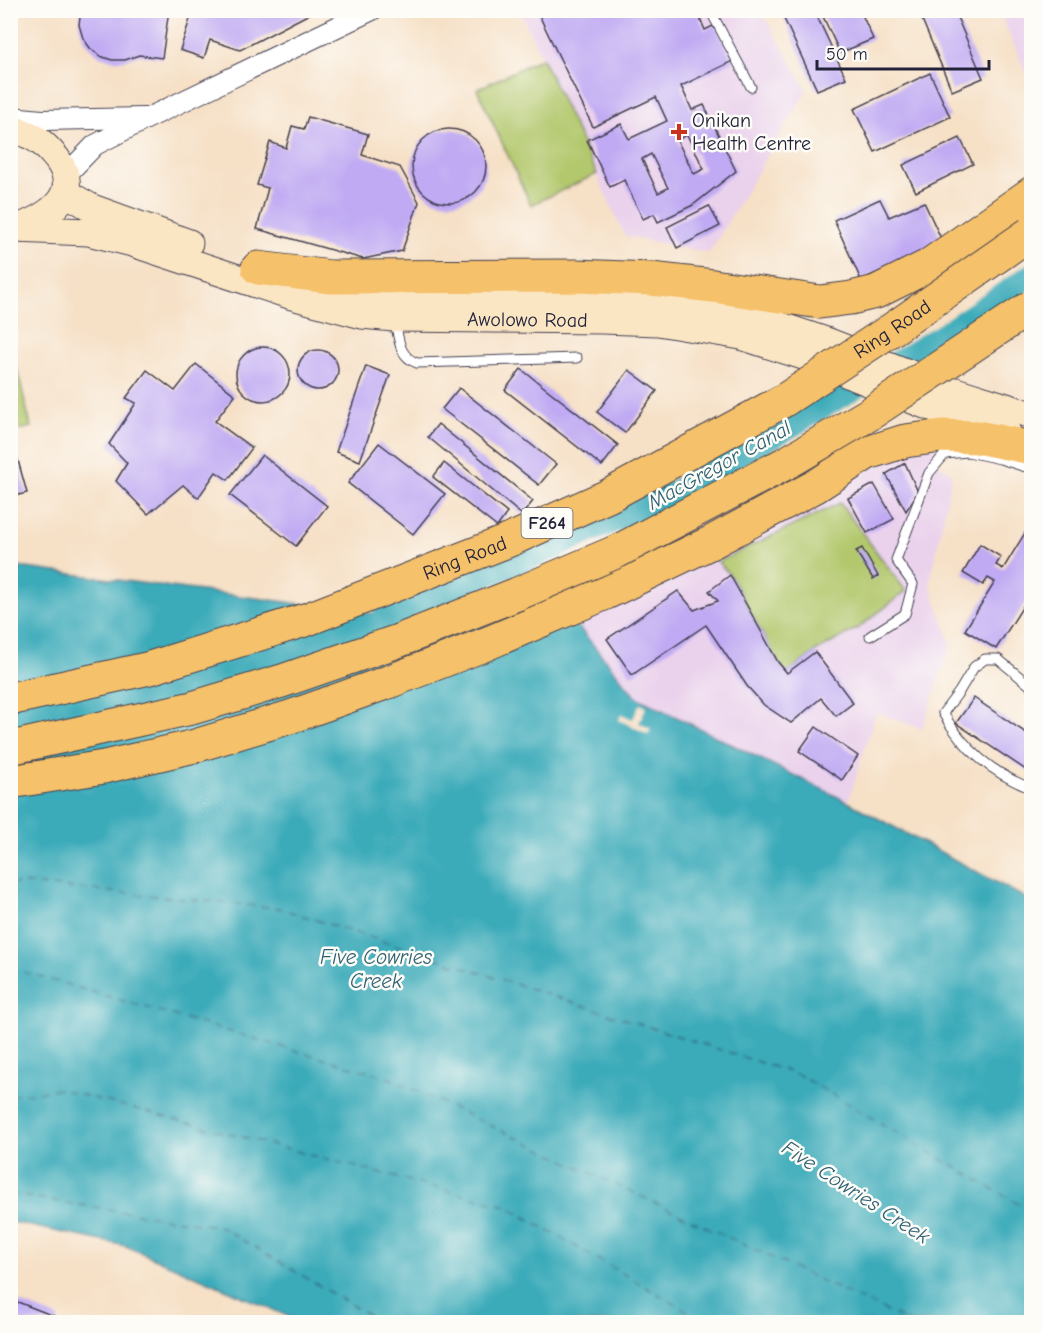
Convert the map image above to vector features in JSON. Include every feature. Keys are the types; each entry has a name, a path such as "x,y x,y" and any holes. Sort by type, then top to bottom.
{"highway":[{"path":"258,268 331,277 576,276 662,280 820,302 876,292 928,266 1032,193"},
{"name":"Ring Road","path":"10,699 150,668 308,619 510,540 608,496 783,401 894,328 1032,232"},
{"path":"10,748 192,708 282,681 398,641 518,594 608,555 808,450 868,415 1032,306"},
{"path":"10,782 104,767 195,746 290,717 486,645 606,593 712,542 816,486 867,453 905,441 942,436 977,438 1032,448"}],"main road":[{"path":"10,127 39,140 63,167 66,184 53,210 32,222 13,229"},
{"name":"Awolowo Road","path":"66,184 92,207 258,268 326,288 395,295 501,297 589,295 638,298 709,308 772,323 829,342 952,390 1032,415"},
{"name":"Awolowo Road","path":"13,229 88,232 132,243 292,296 362,315 394,318 658,322 741,336 803,356 925,405 1032,441"}],"street":[{"path":"66,184 95,145 372,10"},
{"path":"10,117 42,120 148,118"}],"lane":[{"path":"710,10 751,87"},
{"path":"394,318 402,352 409,360 417,363 577,358"},
{"path":"870,636 905,614 913,584 896,560 929,473 945,454 968,452 1032,469"},
{"path":"1032,687 998,659 985,659 974,667 959,693 943,713 954,732 974,754 1013,782 1032,789"}],"shaded area":[{"name":"Onikan Health Centre","path":"520,11 761,11 807,90 709,253 625,236"},
{"path":"999,11 1031,11 1031,84"},
{"path":"943,446 937,464 952,474 930,584 951,644 922,729 876,712 848,802 636,697 576,624 911,448"}],"green space":[{"path":"542,58 597,174 531,205 477,89"},
{"path":"11,344 31,427 10,432"},
{"path":"840,503 906,591 858,628 815,652 787,673 778,662 730,575 718,562"}],"water":[{"name":"Five Cowries Creek","path":"11,566 385,615 548,631 576,624 636,697 848,802 1031,901 1031,1322 301,1322 126,1246 11,1222"}],"pier":[{"path":"640,704 646,707 639,723 651,729 648,734 619,720 621,715 633,719"}],"building":[{"path":"81,10 169,10 162,58 139,55 125,60 112,60 100,56 83,38 79,25"},
{"path":"193,10 317,10 240,50 210,40 204,58 180,50"},
{"path":"543,10 696,10 705,30 715,25 733,61 681,86 692,110 704,105 736,171 693,205 658,222 654,214 643,219 624,180 610,187 587,140 621,124 629,139 667,121 656,97 593,127 538,13","holes":["687,135 704,169 694,174 677,140","651,154 668,188 658,193 642,159"]},
{"path":"780,10 814,10 846,78 817,90"},
{"path":"820,10 860,10 873,39 840,53"},
{"path":"918,10 954,10 983,78 952,91"},
{"path":"930,73 950,117 875,152 854,109"},
{"path":"308,117 368,134 362,155 400,167 419,202 402,251 363,259 257,229 268,188 257,185 270,142 286,148 292,126 304,129"},
{"path":"449,129 470,135 480,145 486,166 480,187 470,197 449,203 428,197 418,187 412,166 418,145 428,135"},
{"path":"960,138 973,164 916,192 903,165"},
{"path":"880,199 889,217 924,202 943,243 861,280 834,220"},
{"path":"709,206 720,226 677,248 667,227"},
{"path":"258,347 268,347 278,351 286,359 290,374 286,389 278,397 268,401 258,401 248,397 240,389 236,379 236,369 240,359 248,351"},
{"path":"318,350 332,356 338,370 332,384 318,390 304,384 298,370 304,356"},
{"path":"196,364 235,395 215,421 252,448 228,480 216,472 198,498 183,485 148,514 116,481 127,463 109,444 136,403 126,398 147,370 175,391"},
{"path":"366,366 390,375 360,461 336,452"},
{"path":"521,369 618,445 602,466 505,390"},
{"path":"629,370 657,391 625,433 597,412"},
{"path":"459,388 556,464 539,485 442,409"},
{"path":"438,424 533,501 522,515 428,437"},
{"path":"13,442 27,493 10,497 10,443"},
{"path":"379,443 445,494 413,534 348,483"},
{"path":"262,455 327,506 296,546 230,495"},
{"path":"444,463 507,513 497,527 433,477"},
{"path":"905,463 918,492 906,511 886,474"},
{"path":"874,484 894,519 867,533 848,498"},
{"path":"1028,528 1032,531 1032,592 996,649 965,630 995,582 988,578 983,585 963,573 980,544 1001,557 996,565 1003,569"},
{"path":"862,548 878,576 873,579 856,551"},
{"path":"730,575 778,662 787,673 815,652 853,703 836,716 821,698 791,723 764,705 747,686 706,625 632,675 607,639 678,591 694,610 718,601 709,591"},
{"path":"974,698 1032,737 1032,774 956,723"},
{"path":"816,727 858,756 842,780 799,751"},
{"path":"10,1299 59,1318 57,1322 10,1322"}],"waterway":[{"name":"MacGregor Canal","path":"385,615 529,558 659,501 945,334 1032,275"}],"ferry route":[{"path":"10,885 20,883 279,908 799,1075 1032,1212"},
{"path":"10,968 387,1077 909,1322"},
{"path":"10,1096 59,1089 506,1206 706,1322"},
{"path":"10,1194 221,1227 380,1322"}],"place":[{"name":"Onikan Health Centre","path":"679,132"}]}
